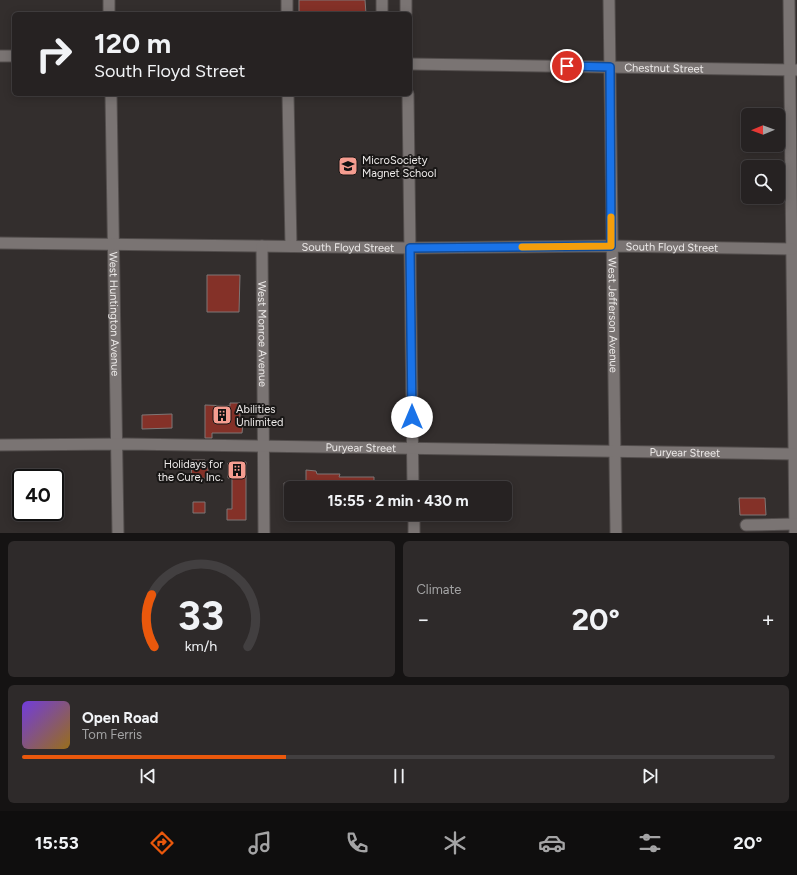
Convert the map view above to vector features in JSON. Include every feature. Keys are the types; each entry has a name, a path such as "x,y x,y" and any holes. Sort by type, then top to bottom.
{"street":[{"path":"109,0 109,12"},
{"path":"287,0 287,12"},
{"path":"382,0 382,12"},
{"path":"406,0 406,12"},
{"name":"West Jefferson Avenue","path":"609,0 611,246 616,533"},
{"path":"746,525 795,529 792,249 794,70 789,0"},
{"path":"0,56 12,56"},
{"name":"Chestnut Street","path":"412,64 794,70"},
{"name":"West Huntington Avenue","path":"111,96 112,244 118,533"},
{"path":"288,96 290,246"},
{"path":"408,96 413,481"},
{"name":"South Floyd Street","path":"0,243 410,248 611,246 792,249"},
{"name":"West Monroe Avenue","path":"262,246 264,533"},
{"name":"Puryear Street","path":"0,445 117,444 615,450 794,454"},
{"path":"414,521 414,533"}],"building":[{"path":"299,0 365,0 366,12 299,12"},
{"path":"207,275 240,275 239,312 207,312"},
{"name":"Abilities Unlimited","path":"230,403 240,403 240,424 243,424 242,433 212,433 212,438 205,438 205,405 230,406"},
{"path":"172,414 172,428 142,429 142,415"},
{"path":"192,460 205,460 205,467 208,467 208,478 191,479"},
{"path":"246,462 246,520 227,520 227,509 232,509 232,478 228,478 228,463"},
{"path":"306,470 316,471 317,474 340,474 339,477 374,477 374,481 306,481"},
{"path":"739,498 765,498 766,515 740,515"},
{"path":"193,502 205,502 205,513 193,513"}],"slow traffic":[{"path":"522,247 611,246 611,217"}],"place":[{"name":"MicroSociety Magnet School","path":"348,166"},
{"name":"Abilities Unlimited","path":"222,415"},
{"name":"Holidays for the Cure, Inc.","path":"237,470"}],"route":[{"path":"412,417 410,248 611,246 610,67 567,66"}]}
